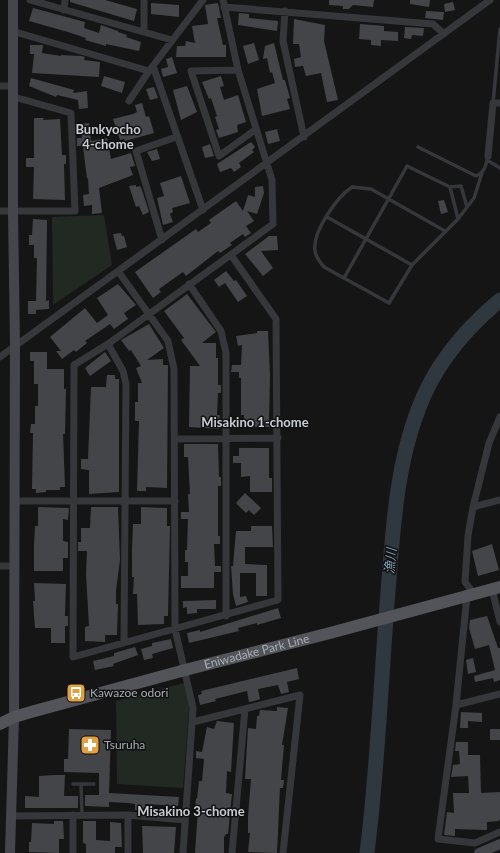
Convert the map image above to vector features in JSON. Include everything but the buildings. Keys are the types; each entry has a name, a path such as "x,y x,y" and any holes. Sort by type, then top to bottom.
{"main road":[{"name":"Eniwadake Park Line","path":"0,724 14,717 185,670 330,634 496,588"},
{"name":"Eniwadake Park Line","path":"0,715 14,717"}],"street":[{"path":"10,853 14,717 15,566 13,0"},
{"path":"30,0 172,40"},
{"path":"64,10 65,0"},
{"path":"144,0 144,32"},
{"path":"129,101 151,68 203,0"},
{"path":"0,356 162,240 490,0"},
{"path":"231,255 276,318 278,600 226,616 124,642 73,657 74,365 108,344 273,224 272,180 255,130 238,70 223,3 285,11 433,24 444,34"},
{"path":"285,11 283,41 304,136"},
{"path":"12,32 151,68"},
{"path":"151,68 202,210"},
{"path":"238,70 191,71 219,156 255,130"},
{"path":"0,86 13,86"},
{"path":"0,212 75,211 71,113 14,97"},
{"path":"487,158 496,103"},
{"path":"162,240 136,151 176,137"},
{"path":"118,271 168,341 173,356 175,629 193,708 183,853"},
{"path":"190,284 222,331 226,353 226,616"},
{"path":"108,344 123,371 126,384 124,642"},
{"path":"500,417 488,443 473,507 468,536 465,582 470,595 438,839 475,843 500,832"},
{"path":"174,439 278,438"},
{"path":"15,500 175,501"},
{"path":"473,507 500,500"},
{"path":"0,566 15,566"},
{"path":"496,588 500,622"},
{"path":"456,705 500,694"},
{"path":"193,722 300,695 284,853"},
{"path":"232,853 245,709"},
{"path":"73,815 73,853"},
{"path":"10,816 128,815 185,820"},
{"path":"128,815 128,853"},
{"path":"479,853 500,844"}],"lane":[{"path":"496,103 500,29"},
{"path":"418,147 476,176 482,173"},
{"path":"445,231 371,189 352,187 338,199 327,217 317,235 315,251 317,259 324,268 389,304 412,265 458,219 474,198 487,158 500,168"},
{"path":"344,278 406,166 450,187 461,186 467,207"},
{"path":"450,187 458,219"},
{"path":"327,217 412,265"},
{"path":"72,784 94,784"},
{"path":"81,784 82,815"}],"shaded area":[{"path":"104,215 112,265 53,305 52,217"},
{"path":"184,683 190,696 183,788 117,784 116,701"}],"waterway":[{"name":"漁川","path":"367,853 377,755 392,545 400,476 405,454 418,410 432,378 462,336 500,300"}],"place":[{"name":"Kawazoe odori","path":"76,693"},
{"name":"Tsuruha","path":"90,745"}],"district":[{"name":"Bunkyocho 4-chome","path":"108,136"},
{"name":"Misakino 1-chome","path":"255,422"},
{"name":"Misakino 3-chome","path":"191,811"}]}
